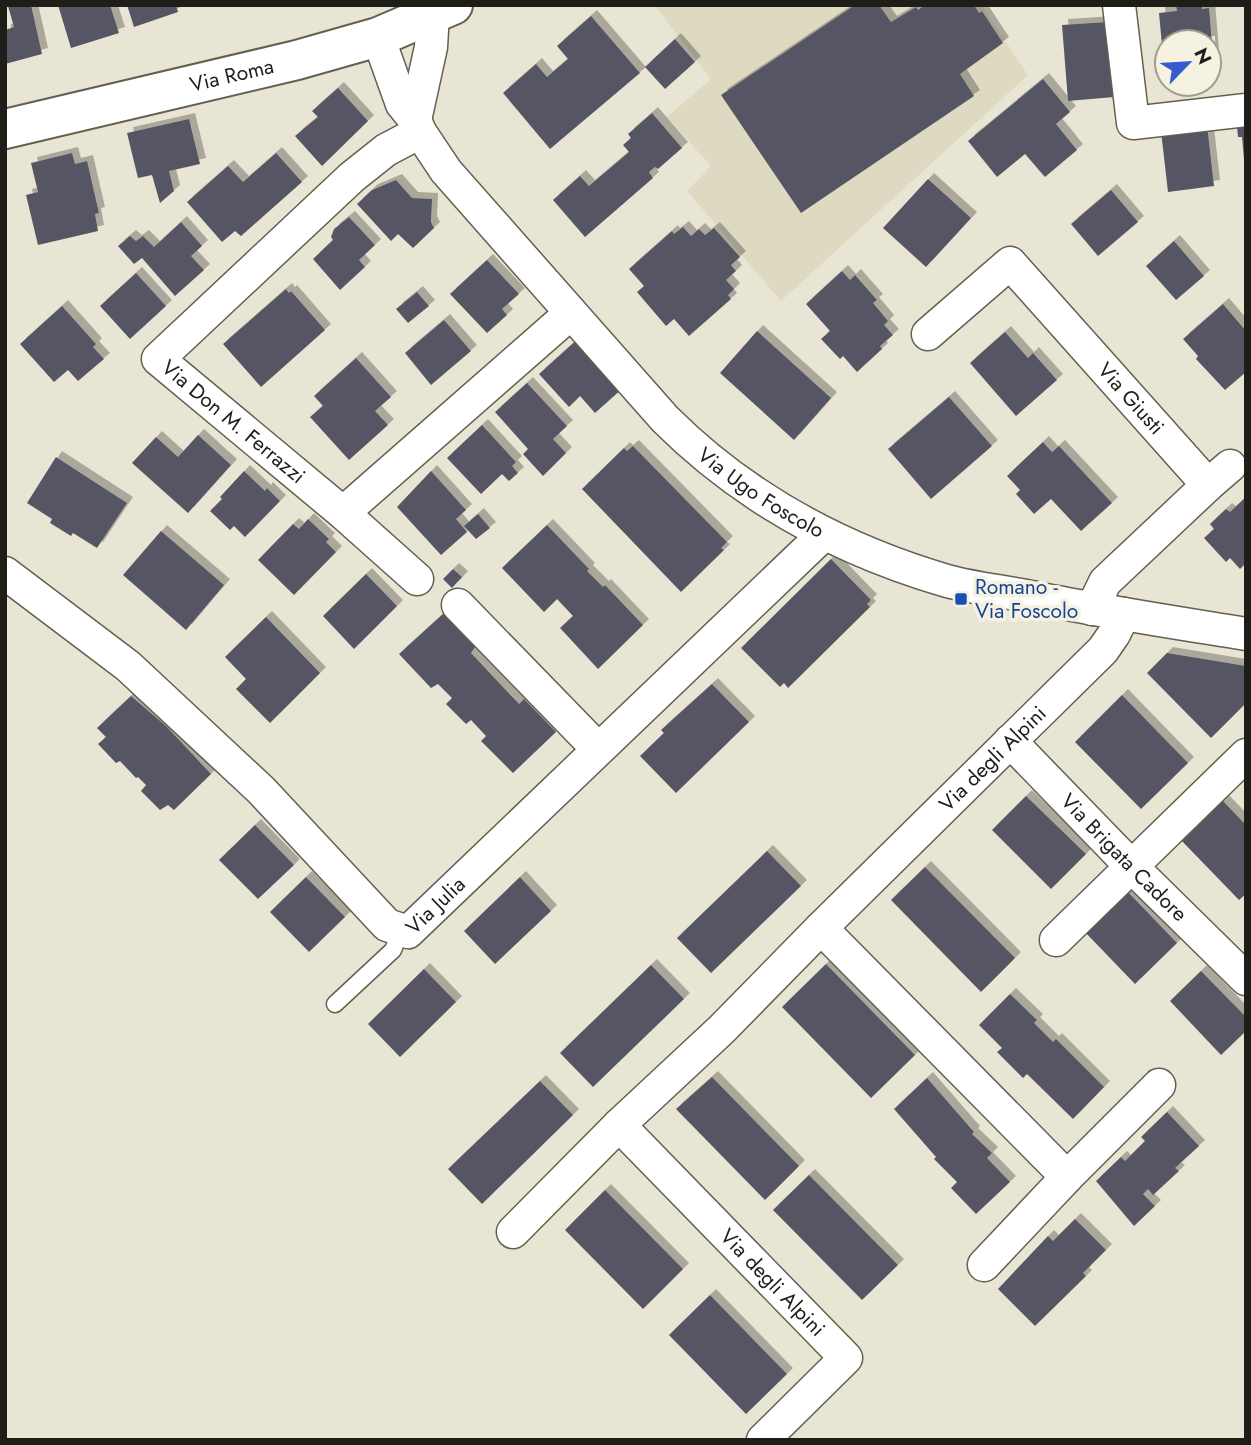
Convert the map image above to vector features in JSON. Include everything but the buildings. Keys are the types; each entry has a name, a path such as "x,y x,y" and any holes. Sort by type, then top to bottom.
{"main road":[{"name":"Via Roma","path":"5,129 298,61 378,37 443,9"}],"street":[{"path":"1119,5 1133,123 1246,110"},
{"path":"417,126 431,47 443,9"},
{"name":"Via Ugo Foscolo","path":"378,37 402,104 446,172 665,419 694,448 726,474 824,534 882,560 950,582 1246,634"},
{"name":"Via Don M. Ferrazzi","path":"343,513 158,359 352,177 417,126"},
{"name":"Via Giusti","path":"928,334 1010,263 1219,475 1105,582 1092,609"},
{"path":"417,579 343,513 571,313"},
{"name":"Via Julia","path":"5,573 128,666 261,790 387,925 408,932 824,534"},
{"path":"458,605 598,749"},
{"name":"Via degli Alpini","path":"513,1232 619,1125 722,1029 1103,650 1124,614"},
{"name":"Via Brigata Cadore","path":"1010,741 1132,867 1244,973"},
{"path":"1056,940 1246,755"},
{"path":"821,928 1067,1177"},
{"path":"984,1265 1067,1177 1160,1085"},
{"name":"Via degli Alpini","path":"619,1125 846,1358 764,1440"}],"lane":[{"path":"335,1004 393,950 401,930"}],"shaded area":[{"path":"654,5 981,5 1028,75 781,301 687,191 711,166 667,117 711,79"}],"place":[{"name":"Romano - Via Foscolo","path":"961,599"}]}
